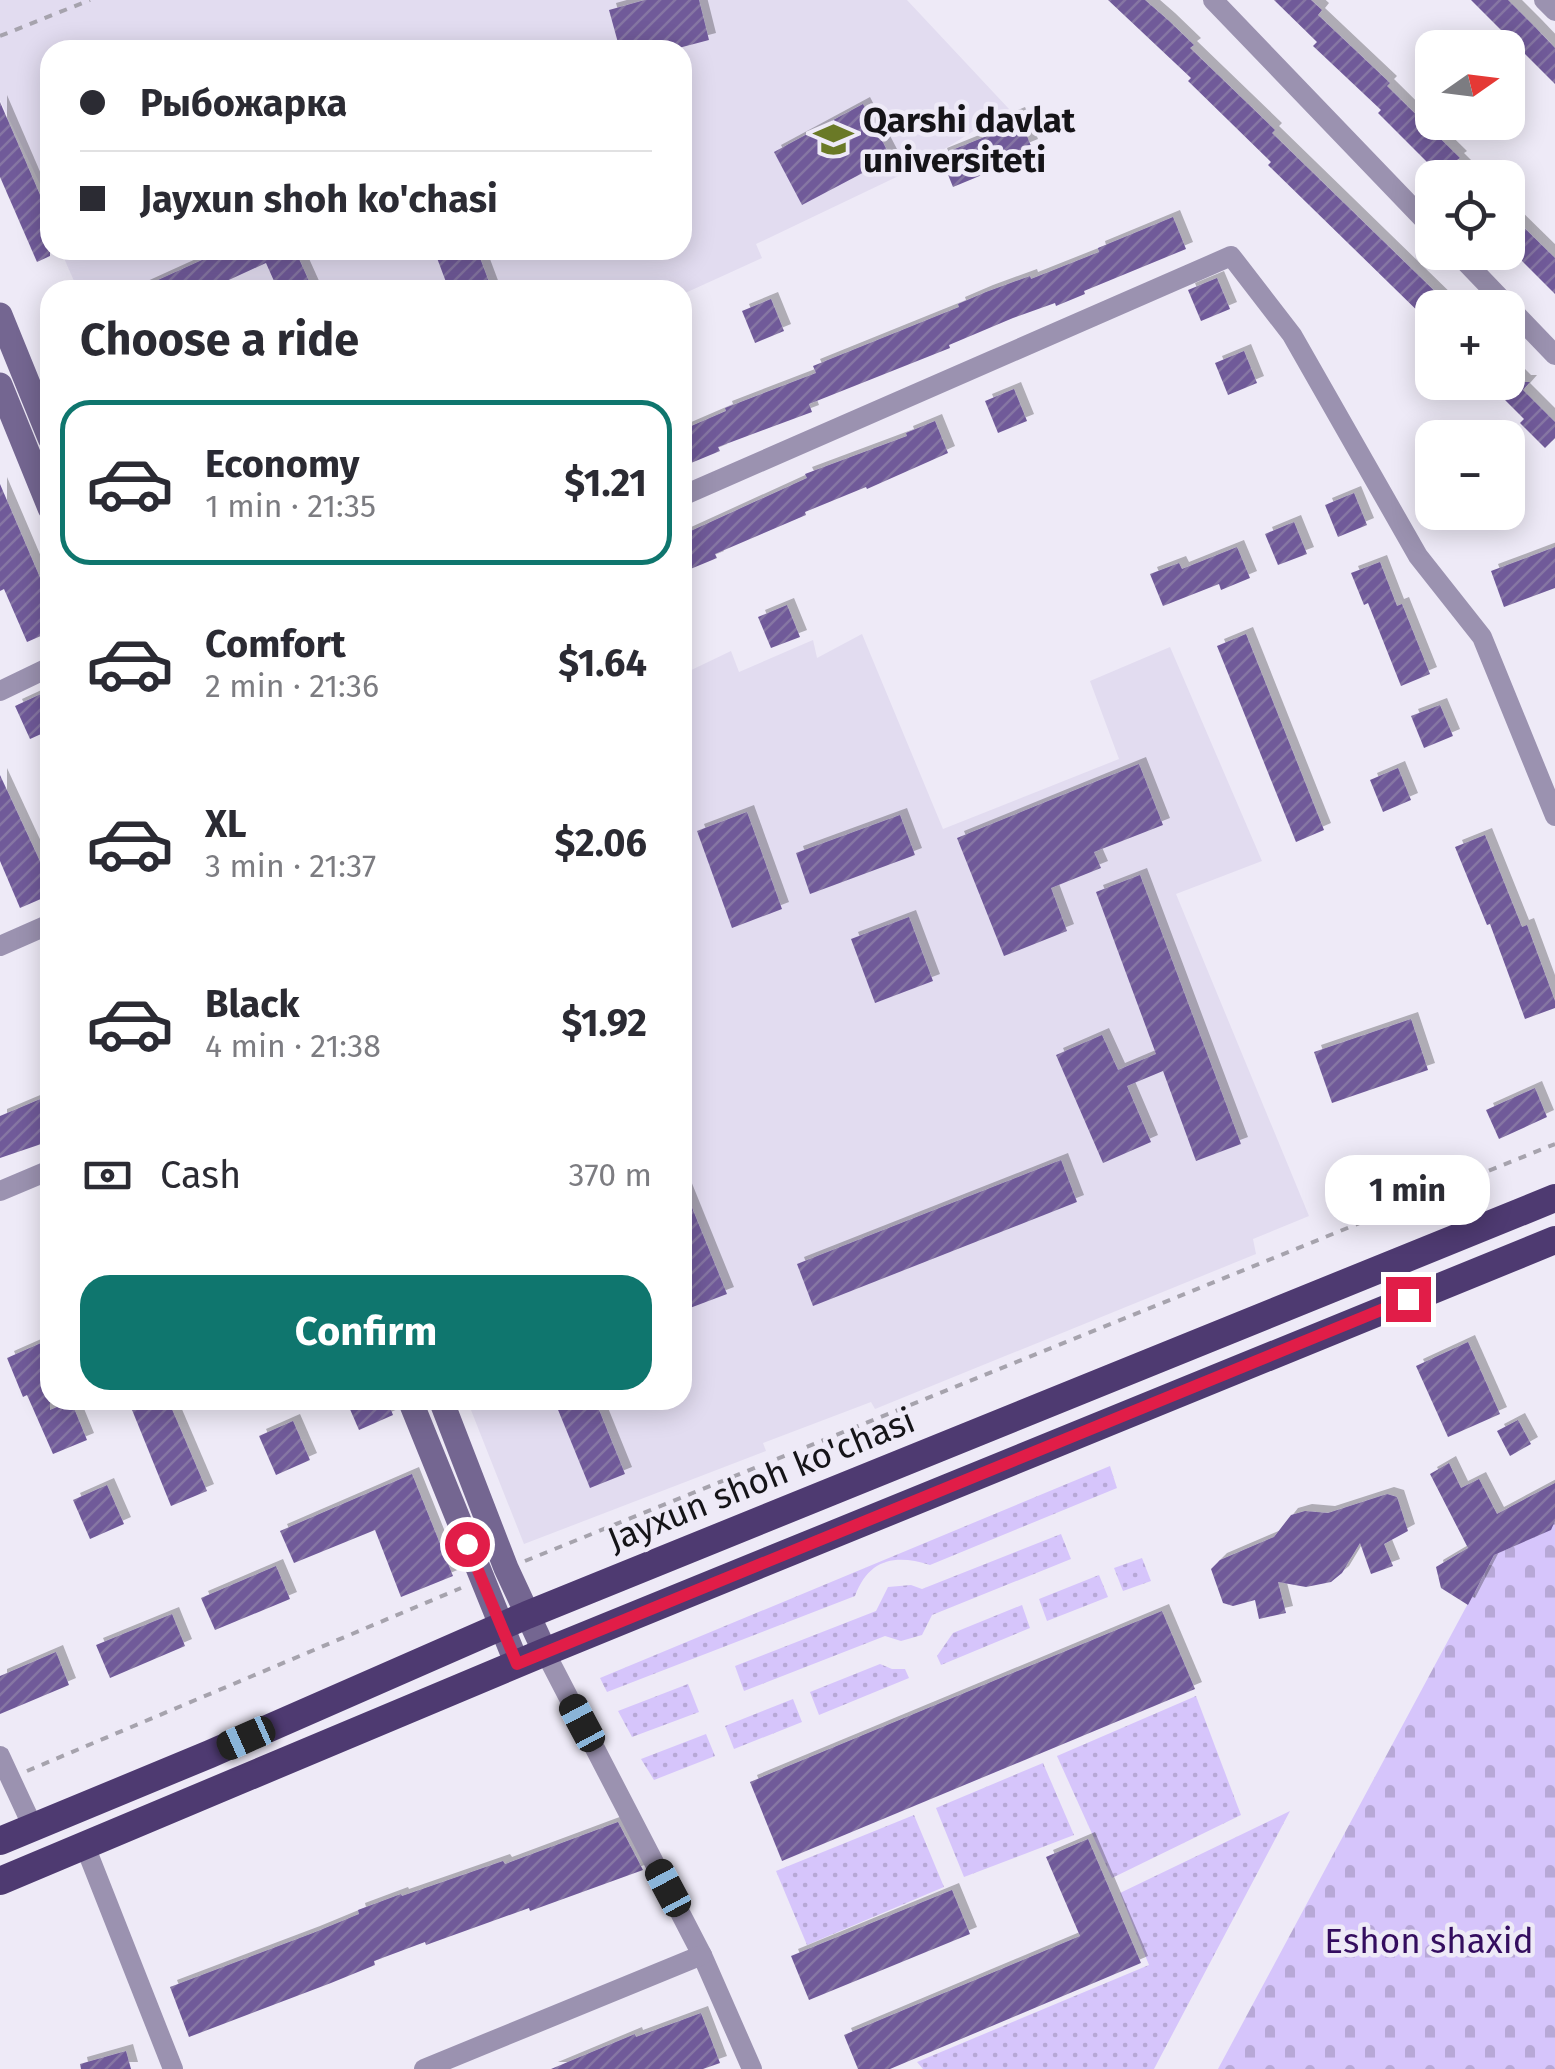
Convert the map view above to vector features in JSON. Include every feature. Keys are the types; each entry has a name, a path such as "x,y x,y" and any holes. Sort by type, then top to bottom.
{"highway":[{"name":"Jayxun shoh ko'chasi","path":"0,1841 210,1754 500,1626 1555,1198"},
{"path":"0,1881 872,1517 1555,1240"},
{"path":"1397,1264 1408,1299"},
{"path":"858,1482 872,1517"}],"main road":[{"path":"0,314 40,413"},
{"path":"0,385 40,483"},
{"path":"414,1410 517,1664"},
{"path":"444,1410 506,1568 545,1652"}],"street":[{"path":"1214,0 1415,210"},
{"path":"1544,0 1555,12"},
{"path":"692,492 1231,256 1292,335 1418,556 1482,636 1555,816"},
{"path":"1473,270 1555,355"},
{"path":"0,691 40,671"},
{"path":"0,946 40,928"},
{"path":"0,1191 40,1174"},
{"path":"545,1652 702,1955 752,2069"},
{"path":"0,1756 34,1827"},
{"path":"85,1846 173,2069"},
{"path":"424,2069 702,1955"}],"path":[{"path":"0,36 90,0"},
{"path":"506,1568 1555,1144"},
{"path":"10,1778 481,1579"}],"shaded area":[{"name":"Qarshi davlat universiteti","path":"0,0 907,0 1009,109 909,171 756,244 762,258 692,290 692,280 74,280 65,260 692,260 692,40 40,40 40,184 0,100"},
{"path":"862,634 943,829 1119,759 1090,681 1170,647 1262,861 1176,894 1309,1216 1253,1239 1256,1254 875,1409 871,1402 763,1443 766,1451 524,1544 471,1410 692,1410 692,670 731,651 739,672 813,640 817,658"}],"green space":[{"path":"1110,1466 1117,1488 930,1565 905,1560 885,1562 868,1574 855,1596 607,1692 600,1678"},
{"name":"Eshon shaxid","path":"1555,1521 1555,2069 1218,2069 1494,1555 1550,1530"},
{"path":"1061,1534 1071,1559 932,1615 922,1635 901,1641 885,1636 744,1691 735,1666 876,1611 888,1587 911,1585 922,1589"},
{"path":"1142,1558 1151,1581 1123,1591 1114,1568"},
{"path":"1099,1575 1108,1597 1047,1621 1039,1599"},
{"path":"1022,1605 1030,1628 941,1665 937,1656 953,1633"},
{"path":"880,1664 905,1669 909,1678 819,1715 810,1692"},
{"path":"688,1684 699,1712 632,1737 618,1711"},
{"path":"1196,1696 1241,1815 1112,1878 1057,1756"},
{"path":"793,1699 802,1722 734,1749 725,1726"},
{"path":"706,1734 715,1756 654,1780 641,1759"},
{"path":"1043,1763 1074,1835 964,1877 936,1808"},
{"path":"1290,1811 1154,2069 923,2069 917,2062 1149,1965 1120,1893"},
{"path":"914,1815 944,1887 807,1945 776,1871"}],"building":[{"path":"645,0 699,0 709,40 692,44 692,40 617,40 609,10"},
{"path":"1108,0 1145,0 1168,20 1194,45 1190,48 1275,130 1272,133 1433,290 1415,290 1415,308 1268,165 1271,162 1188,81 1191,78"},
{"path":"1274,0 1311,0 1322,10 1318,15 1390,83 1387,86 1415,114 1415,140 1442,140 1460,158 1425,160 1378,113 1381,110 1313,46 1317,42"},
{"path":"1471,0 1508,0 1555,48 1555,84 1525,54 1525,30 1501,30"},
{"path":"0,102 40,195 41,260 37,262 0,177"},
{"path":"863,104 891,158 802,205 774,152"},
{"path":"1018,114 1031,146 979,167 982,175 953,187 940,155 992,134 989,126"},
{"path":"1173,217 1186,249 1056,306 1055,303 1013,318 949,345 950,348 809,404 812,412 718,447 720,451 692,463 692,426 726,411 725,408 816,373 813,366 959,307 958,304 986,292 1099,252 1098,248"},
{"path":"1525,229 1555,258 1555,294 1525,264"},
{"path":"202,260 300,260 308,280 274,280 266,263 229,280 158,280"},
{"path":"438,260 481,260 488,280 445,280"},
{"path":"1217,278 1230,309 1201,321 1188,290"},
{"path":"771,299 784,331 755,343 742,311"},
{"path":"1244,351 1257,383 1228,395 1215,363"},
{"path":"1014,389 1027,421 998,433 985,401"},
{"path":"1525,392 1555,422 1555,438 1545,448 1525,428 1524,419 1505,400 1525,400"},
{"path":"935,421 948,453 805,512 806,515 715,554 717,558 692,568 692,530 807,478 805,474 907,436 906,433"},
{"path":"0,484 40,578 40,636 27,642 4,589 0,591"},
{"path":"1354,493 1367,525 1338,537 1325,505"},
{"path":"1294,522 1307,554 1278,565 1265,534"},
{"path":"1237,547 1250,578 1221,590 1219,584 1163,606 1150,574 1179,563 1182,569"},
{"path":"1555,547 1555,588 1504,607 1491,571"},
{"path":"1380,562 1430,674 1401,686 1368,603 1364,605 1351,573"},
{"path":"787,605 800,637 771,648 758,617"},
{"path":"1246,634 1324,830 1296,842 1217,646"},
{"path":"40,694 40,734 30,739 15,706"},
{"path":"1440,705 1453,736 1424,748 1411,716"},
{"path":"1139,764 1163,825 1094,852 1101,868 1051,888 1067,931 1004,956 957,838"},
{"path":"1398,768 1411,800 1383,812 1370,780"},
{"path":"0,775 40,861 40,899 20,908 0,861"},
{"path":"747,812 782,909 732,928 697,831"},
{"path":"900,815 915,855 810,894 796,853"},
{"path":"1485,835 1522,927 1527,925 1555,1001 1555,1008 1525,1019 1490,924 1487,925 1455,847"},
{"path":"1140,875 1241,1144 1196,1161 1163,1071 1127,1086 1151,1142 1103,1163 1056,1055 1102,1035 1118,1070 1156,1054 1096,892"},
{"path":"909,917 933,981 875,1003 851,939"},
{"path":"1411,1019 1428,1070 1332,1103 1314,1052"},
{"path":"1535,1088 1547,1117 1499,1139 1486,1110"},
{"path":"40,1099 40,1144 0,1158 0,1116"},
{"path":"1061,1160 1077,1202 813,1306 797,1264"},
{"path":"692,1208 727,1294 692,1307"},
{"path":"1468,1342 1500,1414 1448,1437 1416,1366"},
{"path":"40,1343 40,1410 75,1410 87,1440 53,1454 7,1358"},
{"path":"132,1410 172,1410 207,1491 171,1506"},
{"path":"350,1410 391,1410 393,1415 359,1430"},
{"path":"558,1410 599,1410 625,1474 590,1488"},
{"path":"1518,1420 1531,1444 1510,1456 1497,1431"},
{"path":"293,1421 310,1460 276,1475 259,1436"},
{"path":"1449,1463 1461,1488 1479,1479 1497,1514 1555,1483 1555,1521 1551,1530 1494,1555 1468,1605 1441,1588 1436,1567 1468,1548 1430,1474"},
{"path":"412,1474 453,1576 401,1597 375,1530 294,1563 280,1531"},
{"path":"107,1485 124,1524 90,1539 73,1500"},
{"path":"1387,1494 1397,1497 1408,1531 1384,1544 1393,1566 1371,1574 1360,1543 1342,1573 1331,1582 1306,1587 1278,1582 1286,1613 1259,1619 1255,1600 1233,1606 1223,1603 1211,1569 1220,1560 1274,1537 1291,1515 1305,1511 1328,1513"},
{"path":"276,1566 290,1599 215,1630 201,1598"},
{"path":"1162,1611 1195,1689 782,1861 750,1782"},
{"path":"172,1614 185,1646 110,1678 96,1645"},
{"path":"56,1652 69,1685 0,1714 0,1676"},
{"path":"618,1822 643,1870 530,1911 529,1908 426,1945 425,1942 189,2037 170,1987 313,1933 401,1894 503,1861 505,1864"},
{"path":"1088,1839 1141,1963 890,2069 858,2069 844,2035 1080,1936 1046,1857"},
{"path":"952,1890 970,1934 809,2000 791,1956"},
{"path":"701,2013 720,2063 703,2069 551,2069 635,2034 636,2037"},
{"path":"126,2051 131,2069 81,2069 80,2064"}],"place":[{"name":"Qarshi davlat universiteti","path":"833,140"}],"route":[{"path":"467,1544 517,1664 1408,1299"}]}
